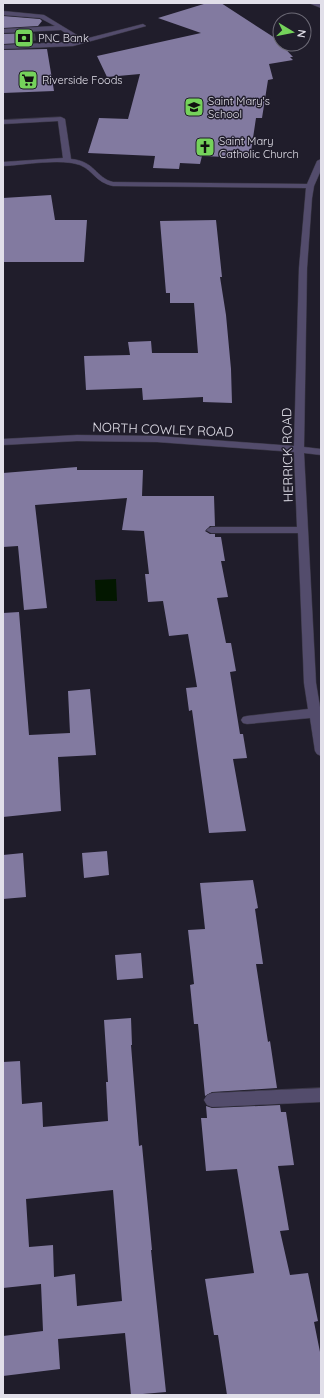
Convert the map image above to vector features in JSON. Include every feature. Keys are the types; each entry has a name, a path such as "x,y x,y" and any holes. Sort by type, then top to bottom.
{"street":[{"path":"313,3 321,6"},
{"path":"3,13 42,16 75,36 73,44"},
{"path":"3,31 32,38 73,44 143,26"},
{"path":"3,47 62,28"},
{"path":"3,122 61,119 67,160"},
{"path":"3,164 67,160 77,161 92,169 100,180 113,184 310,186"},
{"name":"HERRICK ROAD","path":"321,161 310,186 308,198 303,268 299,449 310,683 321,751"},
{"name":"NORTH COWLEY ROAD","path":"3,442 77,438 149,439 299,449 321,452"},
{"path":"211,530 303,530"},
{"path":"247,720 315,713"},
{"path":"212,1100 321,1095"}],"shaded area":[{"path":"116,579 117,601 96,601 95,580"}],"building":[{"path":"207,3 221,3 272,36 272,52 288,52 293,57 290,57 293,60 269,64 273,79 268,80 262,118 256,118 250,158 202,156 200,164 180,163 179,169 153,168 155,156 88,153 99,118 128,119 140,74 107,77 97,56 201,33 158,18"},
{"path":"3,16 40,19 42,21 38,26 3,28"},
{"path":"30,33 21,43 3,44 3,34"},
{"path":"47,49 54,91 3,93 3,50"},
{"path":"51,195 55,220 87,220 84,262 3,262 3,198"},
{"path":"216,220 222,277 220,277 226,315 231,369 232,403 203,402 203,397 143,400 142,388 86,390 84,356 130,355 128,342 151,341 152,353 198,353 194,303 170,303 170,293 166,293 160,221"},
{"path":"77,467 77,470 143,470 142,496 214,496 215,526 210,526 205,531 210,534 215,534 215,537 221,537 225,561 221,561 228,597 217,598 226,643 231,643 236,671 230,672 240,734 243,734 247,758 233,759 246,831 209,833 192,710 189,711 186,688 197,687 188,634 169,636 163,601 148,602 145,574 149,574 144,531 122,530 127,498 35,505 47,608 24,610 18,546 3,547 3,473"},
{"path":"19,612 29,735 70,733 68,691 90,689 96,755 58,757 61,811 3,817 3,613"},
{"path":"107,851 109,875 84,878 82,853"},
{"path":"23,853 26,897 3,899 3,855"},
{"path":"253,880 258,908 255,909 263,964 256,964 277,1088 212,1092 205,1096 198,1024 194,1024 190,985 194,984 188,930 205,929 200,883"},
{"path":"141,953 143,978 117,980 115,955"},
{"path":"131,1018 131,1045 139,1146 142,1145 166,1392 131,1395 125,1333 58,1339 60,1369 3,1376 3,1336 43,1331 41,1284 3,1288 3,1062 20,1061 22,1104 42,1102 43,1127 108,1121 106,1082 108,1082 104,1020","holes":["113,1190 122,1301 77,1306 75,1274 54,1277 53,1245 29,1247 26,1199"]},
{"path":"280,1105 281,1112 286,1112 294,1165 278,1166 289,1230 280,1231 290,1275 308,1273 318,1321 314,1322 321,1357 321,1395 227,1395 218,1335 214,1335 205,1279 254,1273 237,1169 206,1171 201,1118 207,1118 206,1106 212,1108"}],"tunnel":[{"path":"31,34 32,41"}],"place":[{"name":"PNC Bank","path":"24,38"},
{"name":"Riverside Foods","path":"28,80"},
{"name":"Saint Mary's School","path":"194,107"},
{"name":"Saint Mary Catholic Church","path":"205,147"}]}
